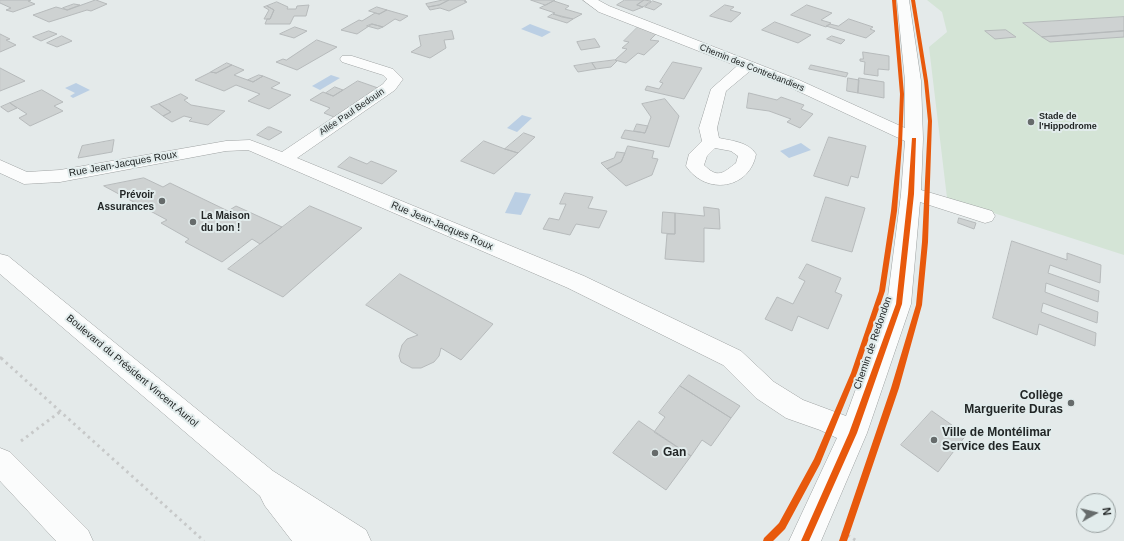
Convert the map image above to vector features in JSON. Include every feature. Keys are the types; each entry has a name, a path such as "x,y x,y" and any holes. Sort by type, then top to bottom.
{"street":[{"name":"Chemin des Contrebandiers","path":"589,0 604,9 793,83 914,139"},
{"name":"Chemin de Redondon","path":"806,541 852,433 898,304 911,194 914,139 913,81 903,0"},
{"name":"Allée Paul Bedouin","path":"283,159 390,88 395,79 388,72 347,59"},
{"path":"711,142 708,128 719,89 747,66"},
{"name":"Rue Jean-Jacques Roux","path":"0,166 24,178 53,176 226,146 250,145 576,282 732,358 765,390 795,410 827,420 852,433"},
{"path":"911,194 930,198 985,216"},
{"name":"Boulevard du Président Vincent Auriol","path":"0,262 263,481 355,541"},
{"path":"8,453 77,541"},
{"name":"Boulevard du Président Vincent Auriol","path":"263,481 312,541"}],"path":[{"path":"0,357 204,541"},
{"path":"8,453 60,411"},
{"path":"843,541 847,527"}],"green space":[{"name":"Stade de l'Hippodrome","path":"927,0 1124,0 1124,255 947,198 929,47 947,32 942,12"}],"water":[{"path":"530,24 551,32 542,37 521,29"},
{"path":"331,75 340,78 320,90 312,86"},
{"path":"76,83 90,90 73,98 70,96 75,93 65,88"},
{"path":"522,115 532,118 517,132 507,128"},
{"path":"801,143 811,150 789,158 780,151"},
{"path":"515,192 531,194 521,215 505,213"}],"building":[{"path":"0,0 31,0 28,1 35,4 13,12 6,10 11,8 0,3"},
{"path":"96,0 107,4 91,11 87,10 49,22 33,15 56,7 67,10"},
{"path":"449,0 439,5 428,7 426,4"},
{"path":"449,0 466,0 464,1 467,2 449,11 440,8 430,10 428,7 439,5"},
{"path":"531,0 555,0 546,5"},
{"path":"625,0 644,0 637,5 643,7 633,11 617,5"},
{"path":"644,0 651,1 643,7 637,5"},
{"path":"554,1 569,6 565,9 582,14 573,19 553,14 555,13 540,8"},
{"path":"653,1 662,4 654,10 645,7"},
{"path":"277,2 288,7 287,9 296,9 297,6 309,5 306,16 294,16 290,24 265,24 267,19 270,19 274,10 267,6"},
{"path":"74,4 80,5 67,10 63,8"},
{"path":"725,5 734,7 730,10 741,13 731,22 710,16"},
{"path":"807,5 832,13 821,20 831,23 826,27 791,15"},
{"path":"267,6 274,10 270,19 264,19 269,10 264,7"},
{"path":"377,7 387,10 379,14 369,11"},
{"path":"387,10 408,16 400,21 395,19 383,27 372,24 357,34 341,30 359,20 362,21 375,13 379,14"},
{"path":"553,14 573,19 567,23 548,17"},
{"path":"1124,17 1124,31 1042,37 1023,23"},
{"path":"849,19 873,27 870,29 875,31 866,38 826,26 830,24 838,26"},
{"path":"775,22 811,35 798,43 762,30"},
{"path":"372,24 383,27 378,29 367,26"},
{"path":"639,26 657,33 650,40 659,41 644,55 638,53 626,63 615,60 627,49 622,48 629,42 624,41"},
{"path":"295,27 307,31 294,38 280,34"},
{"path":"1006,30 1016,37 995,39 985,31"},
{"path":"49,31 57,34 41,41 33,37"},
{"path":"452,31 454,39 444,40 446,48 430,58 411,52 421,46 419,36"},
{"path":"1124,31 1124,37 1050,42 1042,37"},
{"path":"0,34 10,39 6,40 16,45 0,52"},
{"path":"62,36 72,41 57,47 47,43"},
{"path":"832,36 845,40 841,44 827,39"},
{"path":"595,39 600,47 581,50 577,42"},
{"path":"317,40 337,47 297,70 276,62 283,59 286,60"},
{"path":"863,52 889,56 889,70 878,69 878,76 864,74 865,62 860,61 860,59 863,59"},
{"path":"617,61 611,67 596,69 592,63"},
{"path":"673,62 702,68 684,99 645,90 647,86 659,89 663,83 660,82"},
{"path":"227,63 232,65 216,73 211,72"},
{"path":"592,63 596,69 578,72 574,66"},
{"path":"232,65 244,70 234,75 253,82 263,76 280,83 271,88 291,95 269,109 248,101 260,94 236,85 224,91 195,80 211,72 216,73"},
{"path":"811,65 848,73 846,77 809,69"},
{"path":"0,68 25,81 0,91"},
{"path":"259,75 263,76 253,82 248,80"},
{"path":"848,78 859,80 858,93 847,91"},
{"path":"859,78 884,82 884,98 858,93"},
{"path":"358,81 378,88 334,117 324,113 330,108 310,100 323,92 333,96"},
{"path":"335,87 343,90 333,96 326,93"},
{"path":"42,90 63,102 54,106 63,111 30,126 19,118 27,114 10,103"},
{"path":"749,93 777,100 781,97 804,105 801,109 813,114 800,128 787,122 791,119 769,111 747,108"},
{"path":"181,94 188,98 184,100 191,105 225,111 208,125 189,121 192,118 184,116 172,122 163,116 171,112 159,104"},
{"path":"665,99 679,116 669,147 621,138 625,130 645,133 651,117 642,104"},
{"path":"10,103 17,108 8,112 1,107"},
{"path":"159,104 171,112 163,116 151,107"},
{"path":"637,124 648,126 645,133 634,131"},
{"path":"268,127 282,132 269,140 257,135"},
{"path":"524,133 535,137 518,153 505,149"},
{"path":"829,137 866,146 858,178 851,176 848,186 814,176"},
{"path":"114,140 112,152 78,158 82,146"},
{"path":"484,141 518,153 494,174 461,161"},
{"path":"628,146 654,151 652,158 658,159 652,175 626,186 607,169 621,162"},
{"path":"617,152 625,153 621,162 607,169 601,163 614,158"},
{"path":"350,157 367,164 371,161 397,171 382,184 338,167"},
{"path":"144,178 163,187 170,183 228,211 236,206 282,227 260,244 252,239 222,262 185,242 189,239 161,223 167,220 104,186"},
{"path":"565,193 593,197 588,208 607,211 599,228 576,224 570,235 543,229 549,218 559,220 566,204 560,204"},
{"path":"826,197 865,208 852,252 812,241"},
{"path":"310,206 362,228 283,297 228,269"},
{"path":"704,207 719,209 720,229 704,228 704,262 665,259 667,234 675,234 675,213 704,216"},
{"path":"663,212 675,213 675,234 662,233"},
{"path":"959,218 976,223 974,229 958,223"},
{"path":"1012,241 1067,260 1067,253 1101,265 1100,283 1050,265 1048,273 1099,291 1098,302 1046,283 1045,292 1098,312 1097,323 1043,303 1041,312 1096,333 1095,346 1039,324 1037,335 993,318"},
{"path":"807,264 841,278 835,292 842,295 828,329 798,316 792,331 765,319 777,297 793,304 805,281 799,278"},
{"path":"400,274 493,324 461,360 441,348 439,356 434,362 421,368 412,368 401,362 399,356 402,345 407,339 418,335 366,305"},
{"path":"689,375 740,406 731,418 680,386"},
{"path":"680,386 731,418 711,446 702,440 691,456 654,432 665,417 659,413"},
{"name":"Ville de Montélimar Service des Eaux","path":"932,411 966,435 938,472 901,445"},
{"path":"639,421 691,456 666,490 613,453"}],"cycle path":[{"path":"767,541 782,526 817,461 854,373 882,291 894,211 900,144 902,94 894,0"},
{"path":"843,541 895,388 919,305 925,242 930,121 926,81 913,0"},
{"path":"805,541 853,433 899,304 911,194 914,139"}],"place":[{"name":"Stade de l'Hippodrome","path":"1031,122"},
{"name":"Prévoir Assurances","path":"162,201"},
{"name":"La Maison du bon !","path":"193,222"},
{"name":"Collège Marguerite Duras","path":"1071,403"},
{"name":"Ville de Montélimar Service des Eaux","path":"934,440"},
{"name":"Gan","path":"655,453"}]}
